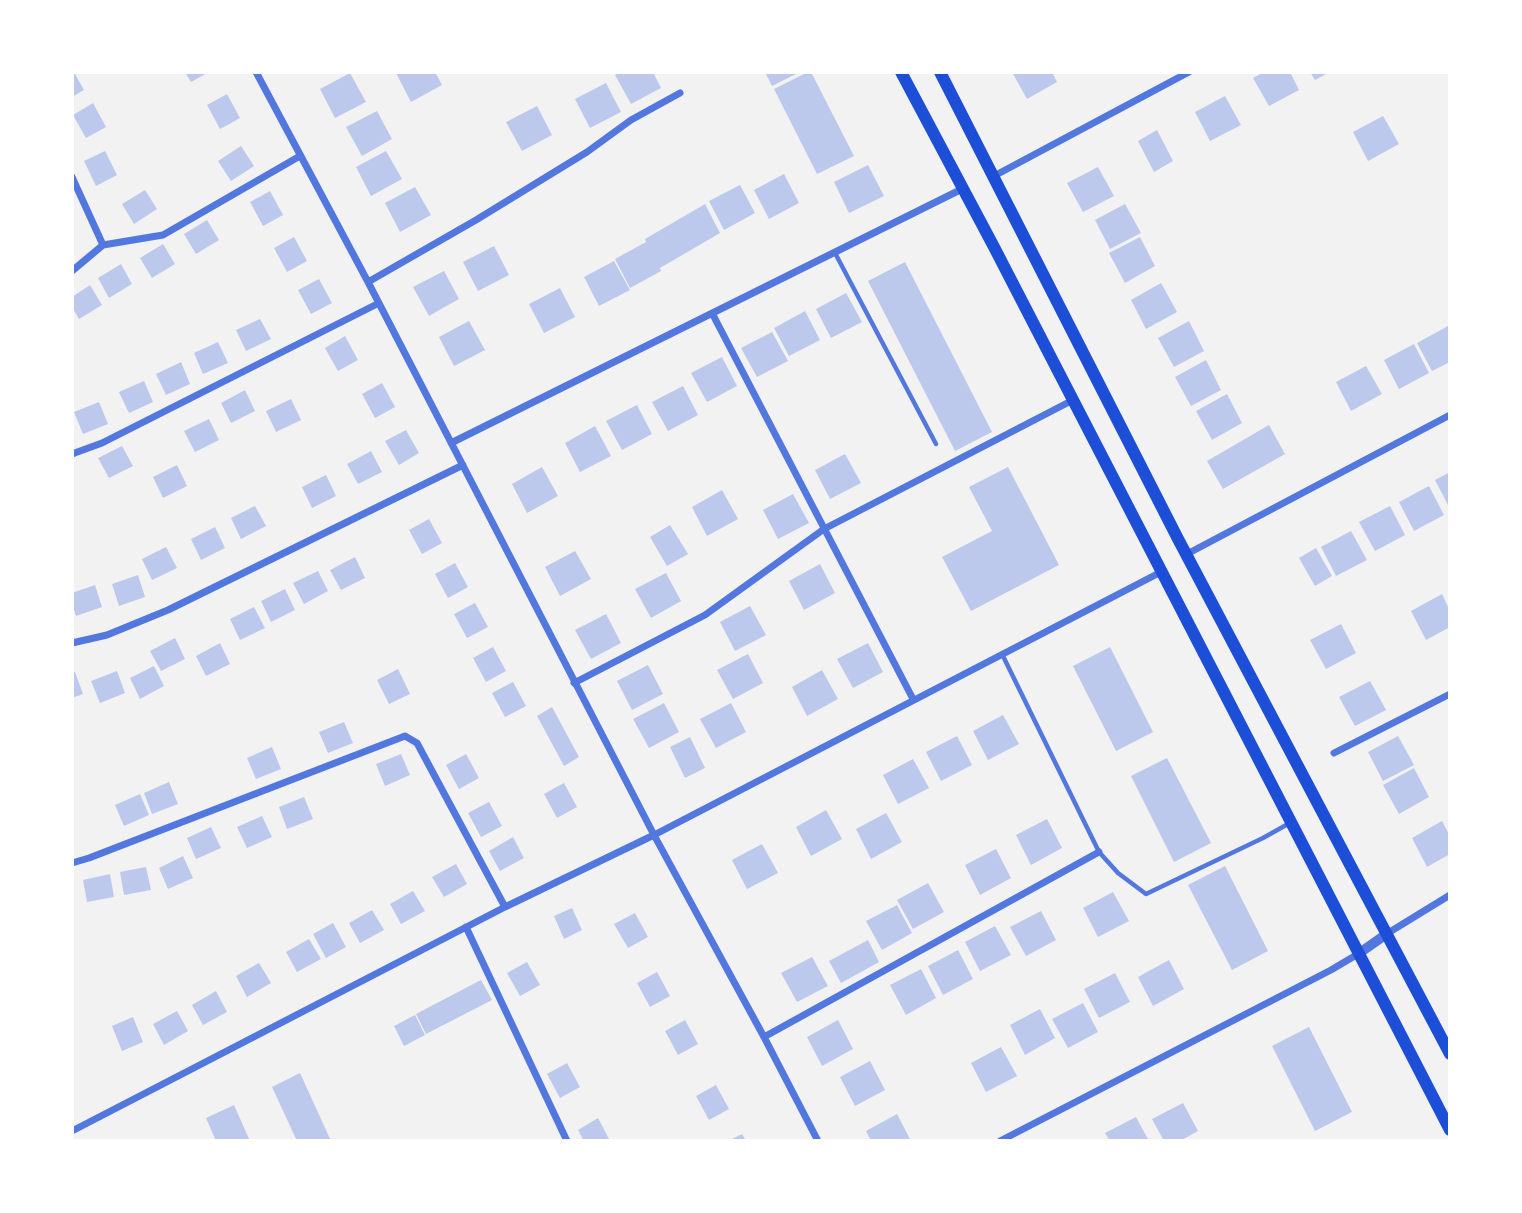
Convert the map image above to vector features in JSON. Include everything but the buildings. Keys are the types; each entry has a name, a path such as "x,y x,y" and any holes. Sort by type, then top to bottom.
{"main road":[{"path":"901,72 1450,1130"},
{"path":"940,72 1187,554 1450,1054"}],"street":[{"path":"256,72 379,303 574,683 818,1141"},
{"path":"994,176 1189,72"},
{"path":"368,282 476,220 587,152 631,120 680,93"},
{"path":"72,271 103,245 163,235 300,156"},
{"path":"72,177 103,245"},
{"path":"451,443 962,189"},
{"path":"72,454 126,431 379,303"},
{"path":"712,313 913,699"},
{"path":"574,683 705,615 824,529 1073,400"},
{"path":"1187,554 1450,415"},
{"path":"72,643 107,635 168,610 463,465"},
{"path":"72,1131 505,907 654,835 1161,572"},
{"path":"1334,753 1450,694"},
{"path":"72,863 405,736 417,743 505,907"},
{"path":"764,1037 1099,852"},
{"path":"1000,1141 1331,970 1450,895"},
{"path":"466,927 568,1141"}],"lane":[{"path":"835,253 936,444"},
{"path":"1002,654 1099,852 1118,873 1146,894 1263,838 1290,822"}]}
